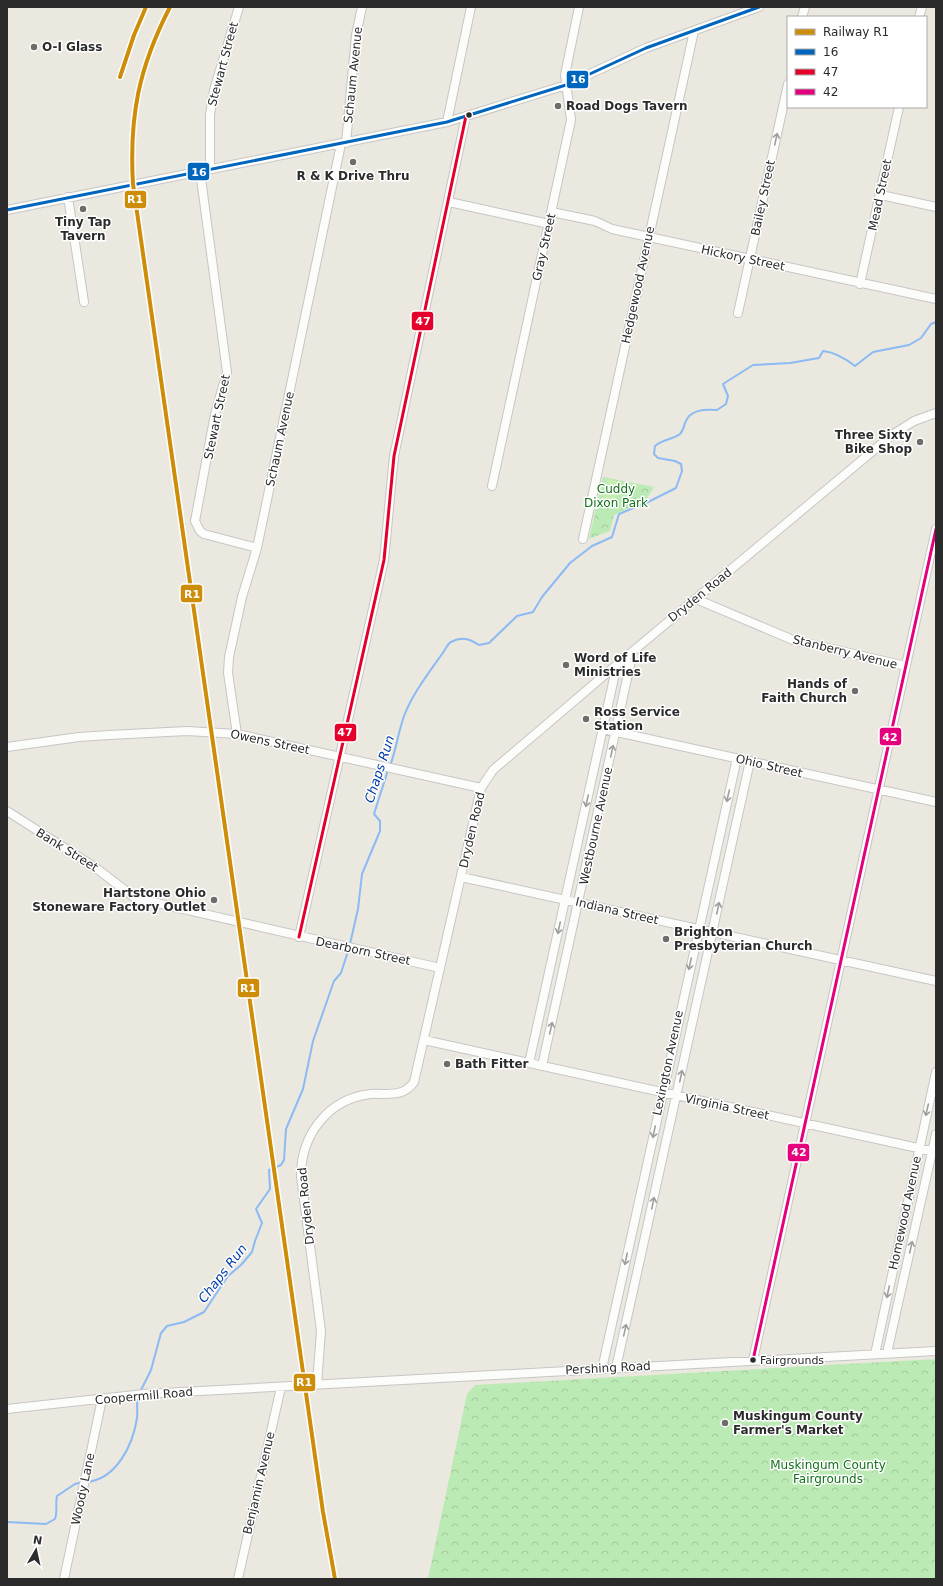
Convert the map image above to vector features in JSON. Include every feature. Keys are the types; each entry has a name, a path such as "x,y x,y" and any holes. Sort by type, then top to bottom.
{"street":[{"name":"Stewart Street","path":"210,169 210,115 214,90 239,7"},
{"name":"Schaum Avenue","path":"237,734 228,673 229,657 242,597 257,548 344,144 356,35 362,7"},
{"path":"447,122 472,7"},
{"name":"Gray Street","path":"492,486 571,120 565,75 579,7"},
{"path":"7,210 210,169 344,144 447,122 566,85 638,51 753,8"},
{"name":"Hedgewood Avenue","path":"583,539 694,31"},
{"name":"Bailey Street","path":"738,313 787,89"},
{"name":"Mead Street","path":"860,284 881,195 899,108"},
{"path":"299,937 384,560 394,456 466,116"},
{"name":"Stewart Street","path":"200,171 227,372 216,414 195,521 200,531 204,534 257,548"},
{"path":"881,195 936,207"},
{"path":"68,197 84,302"},
{"path":"449,202 549,224"},
{"name":"Hickory Street","path":"552,212 596,221 612,229 860,284 936,299"},
{"name":"Dryden Road","path":"318,1384 321,1331 301,1176 303,1150 316,1125 340,1103 358,1096 370,1094 400,1094 410,1088 418,1072 481,788 493,770 625,657 892,434 914,421 936,412"},
{"path":"753,1360 936,529"},
{"name":"Stanberry Avenue","path":"696,599 793,640 906,666"},
{"name":"Westbourne Avenue","path":"542,1066 630,665 625,657"},
{"name":"Westbourne Avenue","path":"529,1063 614,678 614,667"},
{"name":"Ohio Street","path":"603,729 936,802"},
{"name":"Owens Street","path":"7,747 102,736 187,731 237,734 481,788"},
{"name":"Lexington Avenue","path":"602,1369 737,758"},
{"name":"Lexington Avenue","path":"616,1368 750,761"},
{"name":"Bank Street","path":"7,811 96,868 124,891"},
{"name":"Indiana Street","path":"461,877 936,981"},
{"name":"Dearborn Street","path":"124,891 135,898 253,924 299,937 440,968"},
{"name":"Virginia Street","path":"424,1040 934,1152"},
{"name":"Homewood Avenue","path":"875,1354 936,1072"},
{"name":"Homewood Avenue","path":"887,1353 934,1152 936,1134"},
{"name":"Pershing Road","path":"281,1387 936,1351"},
{"name":"Coopermill Road","path":"7,1409 129,1395 281,1387"},
{"name":"Benjamin Avenue","path":"238,1579 281,1387"},
{"name":"Woody Lane","path":"64,1579 102,1399"}],"green space":[{"name":"Cuddy Dixon Park","path":"603,477 654,487 646,500 614,515 610,531 589,539"},
{"path":"608,478 621,482 615,505 602,501"},
{"name":"Muskingum County Fairgrounds","path":"936,1359 936,1579 428,1579 467,1394 475,1385"}],"waterway":[{"name":"Chaps Run","path":"390,766 402,722 412,699 448,644 459,639 469,640 479,645 489,643 517,616 533,612 542,597 570,563 592,546 612,537 619,514 676,488 682,471 681,464 675,461 658,458 654,454 655,446 680,434 687,418 694,412 703,410 717,410 726,404 728,396 723,384 753,365 790,363 819,358 823,351 840,356 855,366 873,352 909,345 921,338 931,324 936,322"},
{"name":"Chaps Run","path":"350,944 358,909 362,874 380,831 380,821 374,814 388,770"},
{"name":"Chaps Run","path":"140,1392 151,1370 161,1333 167,1326 184,1322 204,1312 228,1276 241,1265 252,1252 262,1223 256,1209 270,1189 269,1170 281,1165 284,1160 286,1129 303,1089 313,1041 334,981 341,973 349,948"},
{"name":"Chaps Run","path":"86,1482 97,1480 106,1475 114,1468 127,1450 135,1428 138,1396"},
{"name":"Chaps Run","path":"7,1522 46,1524 55,1519 57,1496 75,1484 82,1482"}],"rail line":[{"name":"R1","path":"120,77 134,35 146,7"},
{"name":"R1","path":"170,7 151,50 138,92 133,136 133,184 323,1512 335,1579"}],"transit line":[{"name":"16","path":"7,210 447,122 566,85 646,48 759,7"},
{"name":"47","path":"299,937 384,560 394,456 466,116"},
{"name":"42","path":"753,1360 936,529"}],"place":[{"name":"O-I Glass","path":"34,47"},
{"name":"Road Dogs Tavern","path":"558,106"},
{"name":"R & K Drive Thru","path":"353,162"},
{"name":"Tiny Tap Tavern","path":"83,209"},
{"name":"Three Sixty Bike Shop","path":"920,442"},
{"name":"Word of Life Ministries","path":"566,665"},
{"name":"Hands of Faith Church","path":"855,691"},
{"name":"Ross Service Station","path":"586,719"},
{"name":"Hartstone Ohio Stoneware Factory Outlet","path":"214,900"},
{"name":"Brighton Presbyterian Church","path":"666,939"},
{"name":"Bath Fitter","path":"447,1064"},
{"name":"Fairgrounds","path":"753,1360"},
{"name":"Muskingum County Farmer's Market","path":"725,1423"}]}
